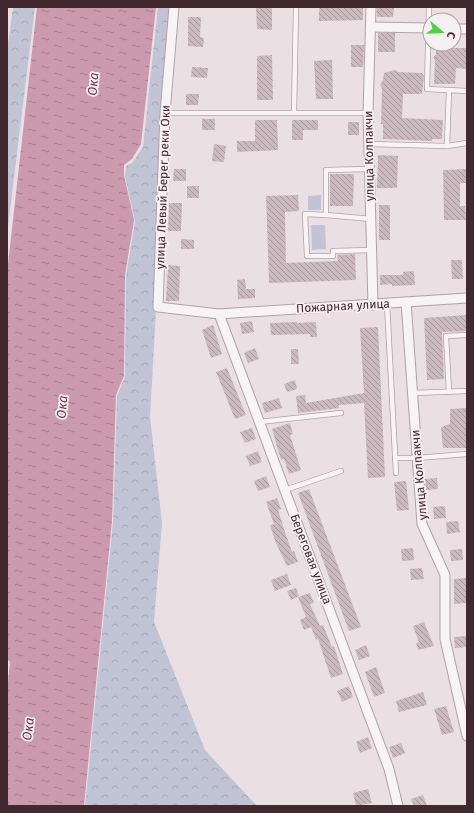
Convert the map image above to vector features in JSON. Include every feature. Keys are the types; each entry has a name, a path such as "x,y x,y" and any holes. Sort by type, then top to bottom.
{"street":[{"name":"улица Левый Берег реки Оки","path":"174,7 165,113 158,307 219,314"},
{"name":"улица Колпакчи","path":"371,7 368,113 373,305"},
{"path":"370,27 422,28"},
{"name":"Пожарная улица","path":"219,314 467,298"},
{"name":"улица Колпакчи","path":"406,302 422,524 445,575 445,639 467,736"},
{"name":"Береговая улица","path":"219,314 389,769 398,806"}],"lane":[{"path":"294,113 296,7"},
{"path":"428,52 427,89 467,91"},
{"path":"447,146 449,90"},
{"path":"165,113 368,113"},
{"path":"369,144 447,146 467,143"},
{"path":"326,215 326,170 369,169"},
{"path":"371,219 305,214 307,256 333,256 333,251 372,250"},
{"path":"387,304 396,473"},
{"path":"449,392 446,336 467,335"},
{"path":"412,393 467,391"},
{"path":"259,422 341,413"},
{"path":"395,458 417,458 467,454"},
{"path":"285,490 341,471"}],"green space":[{"path":"13,7 35,7 7,235 7,51"},
{"path":"158,7 173,7 150,417 162,523 154,622 205,750 257,806 85,806 113,522 117,396 125,377 126,276 135,221 125,176 126,166 132,163 143,147"},
{"path":"321,195 321,210 308,210 308,196"},
{"path":"311,225 325,225 326,249 312,250"}],"water":[{"name":"Ока","path":"37,7 156,7 141,144 132,159 124,165 124,175 134,220 125,275 124,376 116,395 112,521 84,806 7,806 7,692 10,662 7,659 7,273"}],"building":[{"path":"256,7 272,7 272,30 257,29"},
{"path":"319,7 363,7 363,20 319,21"},
{"path":"377,7 394,7 393,17 377,17"},
{"path":"188,17 201,17 200,37 204,38 203,47 188,46"},
{"path":"378,33 395,33 395,52 378,52"},
{"path":"351,45 364,45 363,67 351,67"},
{"path":"462,48 467,48 467,69 456,68 455,84 434,84 435,60 433,58 436,52 462,52"},
{"path":"272,55 273,100 257,100 257,56"},
{"path":"332,60 333,99 316,99 314,61"},
{"path":"192,67 208,68 207,78 191,77"},
{"path":"395,70 398,72 422,73 424,76 422,94 403,94 402,118 443,120 442,139 432,139 432,141 383,139 383,124 381,124 382,88 380,85 383,80 384,73"},
{"path":"186,94 199,94 198,105 186,105"},
{"path":"202,119 215,119 215,130 202,130"},
{"path":"255,120 277,120 278,150 237,152 237,141 255,141"},
{"path":"292,120 318,120 318,130 303,130 303,140 292,140"},
{"path":"348,122 359,122 359,135 348,135"},
{"path":"214,144 226,146 224,162 212,161"},
{"path":"378,155 398,156 397,188 377,188"},
{"path":"174,169 186,169 186,181 173,181"},
{"path":"467,169 467,183 460,183 460,206 465,206 466,220 444,220 443,170"},
{"path":"330,174 354,174 353,206 330,206"},
{"path":"187,186 199,186 199,198 187,198"},
{"path":"298,195 299,211 285,212 286,263 338,261 337,255 355,254 356,280 269,283 266,196"},
{"path":"169,203 182,203 181,231 168,231"},
{"path":"379,205 390,205 390,240 379,240"},
{"path":"181,239 194,240 194,249 181,249"},
{"path":"451,260 462,260 463,279 452,279"},
{"path":"168,265 180,266 179,301 166,301"},
{"path":"414,271 415,285 380,285 380,275 403,275 403,272"},
{"path":"245,279 246,289 255,289 255,298 238,299 237,280"},
{"path":"467,315 467,331 442,332 444,379 427,380 424,318"},
{"path":"252,321 254,332 242,334 240,323"},
{"path":"316,322 317,337 310,337 310,334 271,335 270,323"},
{"path":"213,325 222,354 211,358 202,330"},
{"path":"378,327 385,477 368,478 364,403 339,405 339,408 298,413 296,396 305,395 306,403 364,393 360,328"},
{"path":"255,348 259,359 248,363 244,353"},
{"path":"291,349 298,349 299,364 291,364"},
{"path":"227,368 246,415 235,419 216,372"},
{"path":"295,380 297,389 287,392 284,384"},
{"path":"279,398 282,408 265,413 262,403"},
{"path":"467,408 467,448 443,448 441,427 450,424 450,409"},
{"path":"290,423 293,434 290,435 301,470 289,474 284,459 281,460 272,429"},
{"path":"252,428 256,439 245,443 240,432"},
{"path":"258,451 262,462 250,466 246,456"},
{"path":"266,476 270,487 258,491 254,481"},
{"path":"437,478 438,489 426,490 425,479"},
{"path":"406,481 409,510 397,511 394,482"},
{"path":"309,489 361,627 349,631 298,493"},
{"path":"277,498 281,509 278,510 285,532 292,552 294,551 298,562 287,566 275,541 270,525 274,524 266,502"},
{"path":"445,506 446,518 434,519 433,507"},
{"path":"458,521 460,532 447,534 446,522"},
{"path":"413,548 414,560 402,561 401,549"},
{"path":"462,549 463,560 451,561 450,550"},
{"path":"422,568 424,579 411,580 410,569"},
{"path":"287,574 291,585 275,591 271,580"},
{"path":"466,578 466,603 454,604 454,579"},
{"path":"296,588 299,596 291,600 287,591"},
{"path":"310,593 314,603 310,604 320,626 323,625 332,647 334,646 343,674 331,678 318,639 316,640 311,627 304,630 300,620 306,617 298,597"},
{"path":"424,622 434,646 418,650 416,643 419,642 413,626"},
{"path":"466,636 467,647 455,648 454,637"},
{"path":"366,645 370,656 359,660 355,650"},
{"path":"376,667 385,693 374,697 365,672"},
{"path":"349,686 353,697 342,702 337,691"},
{"path":"423,692 427,705 399,712 396,701"},
{"path":"446,706 454,732 442,735 434,709"},
{"path":"368,737 372,748 360,753 356,742"},
{"path":"401,743 405,753 393,758 389,747"},
{"path":"368,789 372,803 356,806 353,793"},
{"path":"423,795 427,806 414,806 411,799"}]}
